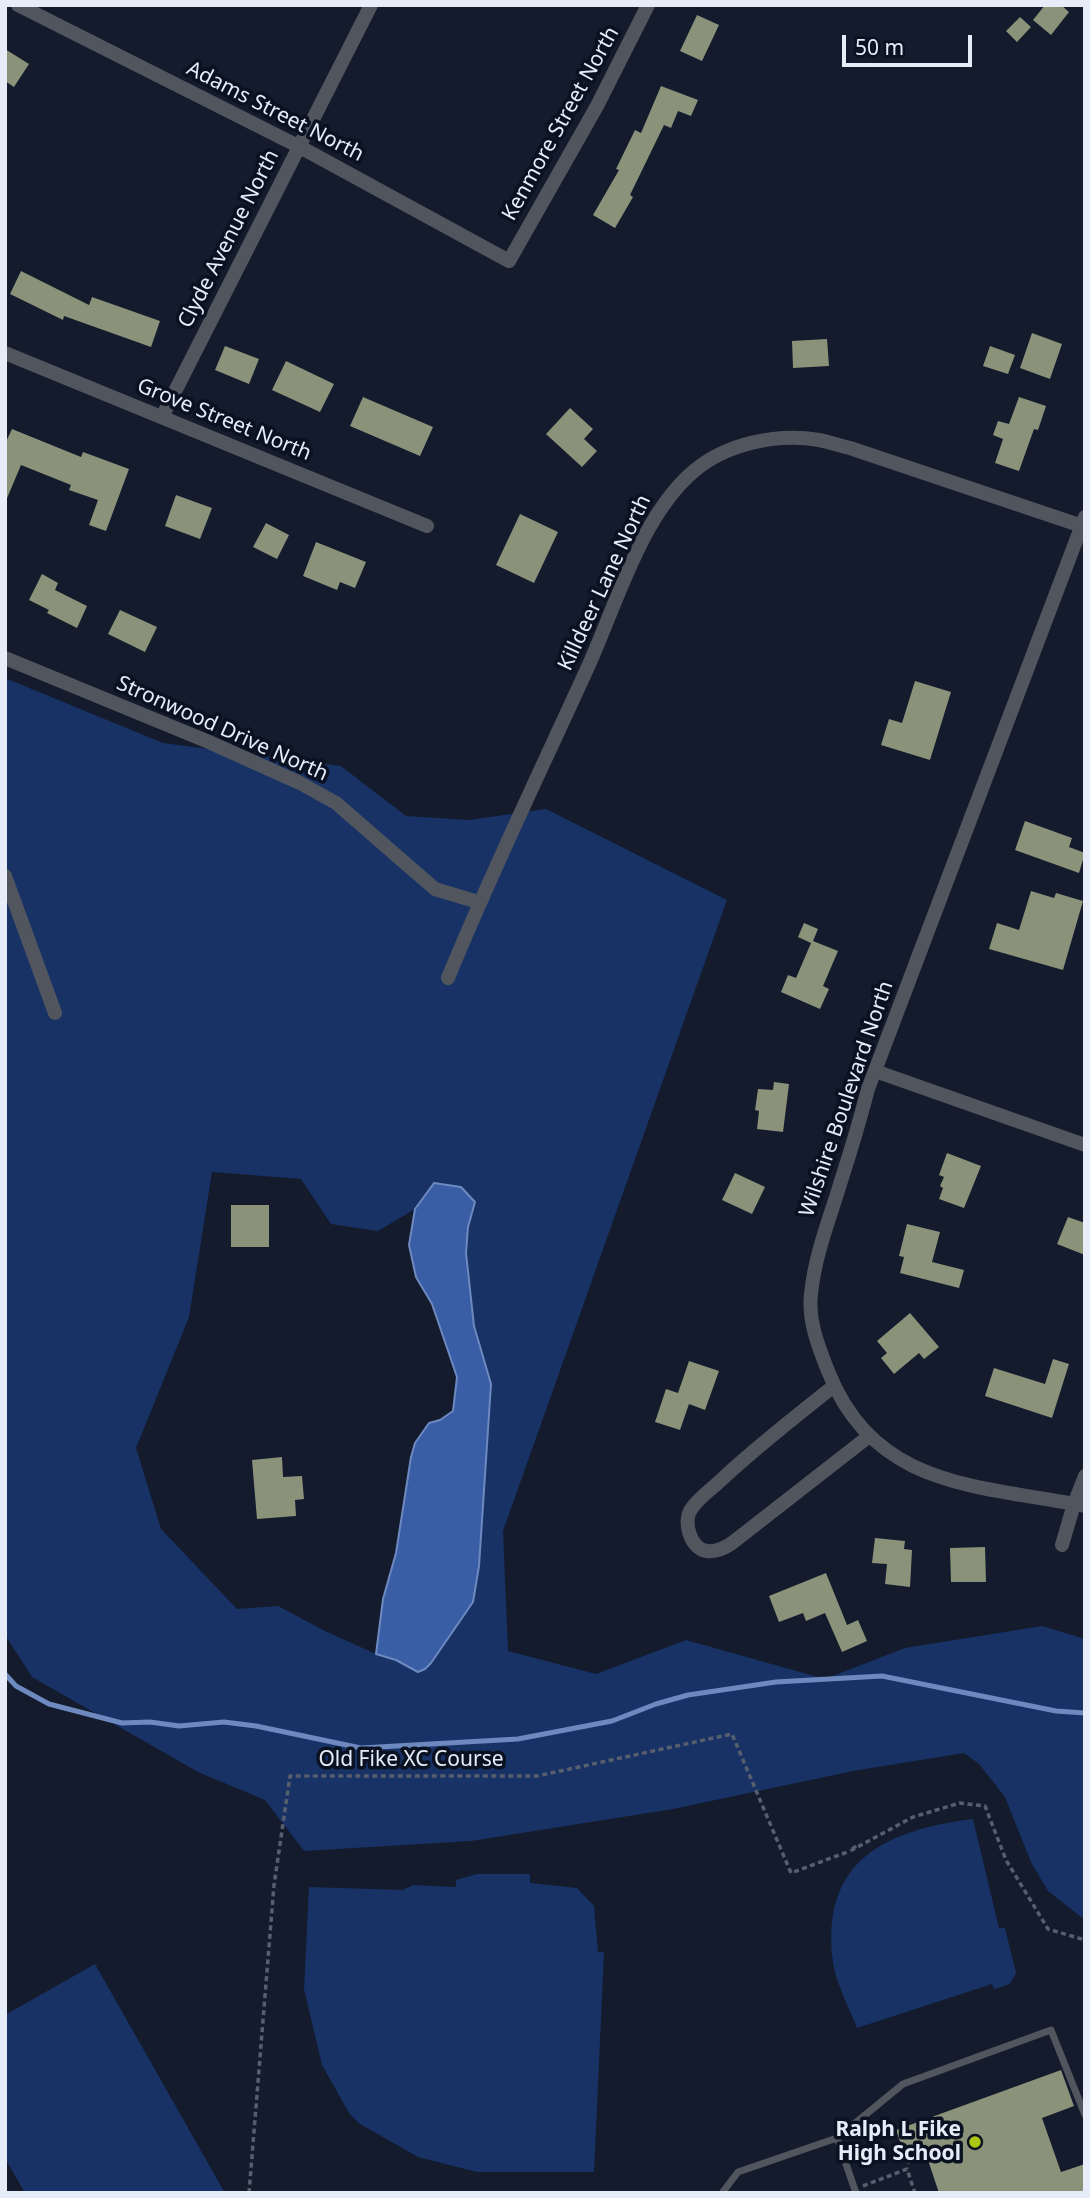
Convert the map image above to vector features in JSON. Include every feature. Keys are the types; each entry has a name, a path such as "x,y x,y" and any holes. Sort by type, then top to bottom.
{"street":[{"name":"Adams Street North","path":"18,5 300,147 509,261"},
{"name":"Clyde Avenue North","path":"162,417 371,5"},
{"name":"Kenmore Street North","path":"509,261 597,106 648,5"},
{"name":"Grove Street North","path":"5,353 427,526"},
{"name":"Killdeer Lane North","path":"448,978 478,902 589,666 652,522 673,491 696,469 738,447 768,439 819,440 1083,522"},
{"name":"Wilshire Boulevard North","path":"1079,1505 951,1481 912,1467 868,1437 834,1386 817,1342 810,1296 824,1232 875,1070 1083,522"},
{"name":"Stronwood Drive North","path":"5,658 209,742 300,783 336,803 435,889 478,902"},
{"path":"5,876 55,1013"},
{"path":"875,1070 1085,1145"},
{"path":"834,1386 734,1468 691,1508 687,1524 691,1538 697,1546 706,1551 722,1549 868,1437"},
{"path":"1062,1545 1079,1505 1085,1476"}],"lane":[{"path":"722,2193 738,2172 837,2138 903,2084 1051,2030 1085,2115"},
{"path":"837,2138 856,2191"}],"path":[{"name":"Old Fike XC Course","path":"249,2193 274,1885 290,1776 537,1776 732,1734 791,1873 850,1851 913,1816 960,1803 985,1806 1006,1860 1048,1929 1085,1940"},
{"name":"Old Fike XC Course","path":"850,1851 856,1846"},
{"path":"856,2191 907,2169 915,2193"}],"shaded area":[{"path":"5,678 163,743 341,766 406,816 469,820 546,809 727,900 503,1531 508,1651 596,1674 686,1640 825,1679 905,1648 1042,1626 1085,1639 1085,1920 1048,1891 1031,1862 1005,1797 979,1764 964,1753 853,1771 673,1809 471,1841 304,1851 265,1800 198,1772 32,1677 5,1635","holes":["212,1172 301,1179 331,1224 378,1231 415,1209 434,1183 475,1202 468,1227 466,1253 474,1326 491,1384 479,1566 473,1602 432,1663 418,1672 396,1660 325,1631 278,1606 237,1609 161,1529 136,1448 189,1317"]},
{"path":"434,1183 461,1187 475,1202 468,1227 466,1253 474,1326 491,1384 479,1566 473,1602 431,1663 418,1672 396,1660 376,1654 383,1599 396,1553 415,1443 429,1423 440,1420 453,1411 457,1377 432,1304 416,1277 409,1245 415,1209"},
{"path":"973,1819 999,1928 1005,1928 1016,1973 1010,1984 994,1989 992,1984 857,2028 833,1962 832,1927 837,1898 849,1875 866,1856 887,1842 941,1824"},
{"path":"477,1874 530,1874 530,1883 577,1888 594,1906 598,1952 604,1952 594,2172 477,2172 418,2157 360,2124 349,2113 322,2065 304,1989 309,1887 403,1890 413,1885 456,1887 456,1880"},
{"path":"95,1964 225,2193 25,2193 5,2158 5,2015"}],"building":[{"path":"1045,5 1061,5 1069,12 1051,35 1033,20"},
{"path":"697,15 719,25 702,61 680,51"},
{"path":"1020,17 1031,27 1017,42 1006,31"},
{"path":"5,49 29,64 14,87 5,81"},
{"path":"661,86 698,100 691,116 678,111 671,128 664,125 630,195 633,197 615,228 593,215 619,170 616,169 635,130 641,133"},
{"path":"21,271 89,305 92,297 160,321 151,347 64,316 63,320 10,294"},
{"path":"1032,333 1062,344 1050,379 1020,368"},
{"path":"827,339 829,366 793,368 792,341"},
{"path":"225,346 259,359 249,384 215,370"},
{"path":"990,346 1015,355 1008,374 983,366"},
{"path":"286,361 334,384 320,412 272,390"},
{"path":"363,397 433,427 420,456 350,426"},
{"path":"1019,397 1046,406 1038,430 1034,429 1019,471 995,463 1003,439 993,435 998,421 1009,424"},
{"path":"570,408 593,429 584,439 597,451 582,467 546,434"},
{"path":"12,429 81,457 83,452 129,469 106,531 89,525 98,500 69,490 71,485 21,465 5,503 5,444"},
{"path":"176,495 212,508 200,539 165,526"},
{"path":"520,514 558,532 534,583 496,565"},
{"path":"266,523 289,535 277,559 253,547"},
{"path":"316,542 366,562 355,588 340,582 337,590 303,576"},
{"path":"42,574 58,583 55,590 87,606 77,628 47,613 49,610 29,600"},
{"path":"120,610 157,627 145,652 108,634"},
{"path":"915,681 951,692 930,760 881,745 889,719 902,723"},
{"path":"1025,821 1072,838 1069,847 1085,853 1079,873 1015,850"},
{"path":"1031,891 1054,898 1056,893 1083,901 1063,970 989,949 997,923 1019,930"},
{"path":"804,923 818,929 813,941 838,951 823,986 829,989 820,1009 781,992 788,975 796,978 811,943 798,937"},
{"path":"774,1082 789,1084 783,1132 757,1129 759,1111 755,1110 758,1089 773,1090"},
{"path":"947,1153 981,1166 964,1208 939,1199 944,1177 939,1175"},
{"path":"735,1173 765,1187 752,1214 722,1200"},
{"path":"231,1205 269,1205 269,1247 231,1247"},
{"path":"1068,1217 1085,1223 1085,1255 1057,1244"},
{"path":"907,1224 940,1232 932,1262 964,1270 959,1288 900,1273 904,1257 899,1256"},
{"path":"910,1313 939,1347 924,1359 919,1353 894,1374 881,1358 887,1353 877,1341"},
{"path":"1053,1359 1069,1364 1052,1418 985,1396 994,1368 1045,1384"},
{"path":"689,1361 719,1371 705,1410 689,1404 680,1430 655,1422 666,1389 678,1393"},
{"path":"282,1457 283,1477 302,1476 304,1499 295,1500 296,1516 257,1519 252,1460"},
{"path":"875,1538 905,1541 904,1549 912,1550 910,1587 885,1584 887,1564 872,1563"},
{"path":"985,1547 986,1582 951,1582 950,1548"},
{"path":"826,1573 847,1625 858,1620 867,1641 842,1652 825,1613 806,1621 803,1613 779,1622 769,1596"},
{"name":"Ralph L Fike High School","path":"1061,2070 1074,2106 1042,2118 1061,2172 1085,2164 1085,2193 939,2193 927,2157 908,2164 896,2130"}],"waterway":[{"path":"5,1674 16,1686 49,1704 122,1723 150,1722 179,1726 224,1722 361,1748 518,1739 612,1721 688,1695 776,1682 882,1676 1056,1711 1085,1713"}],"place":[{"name":"Ralph L Fike High School","path":"975,2142"}]}
